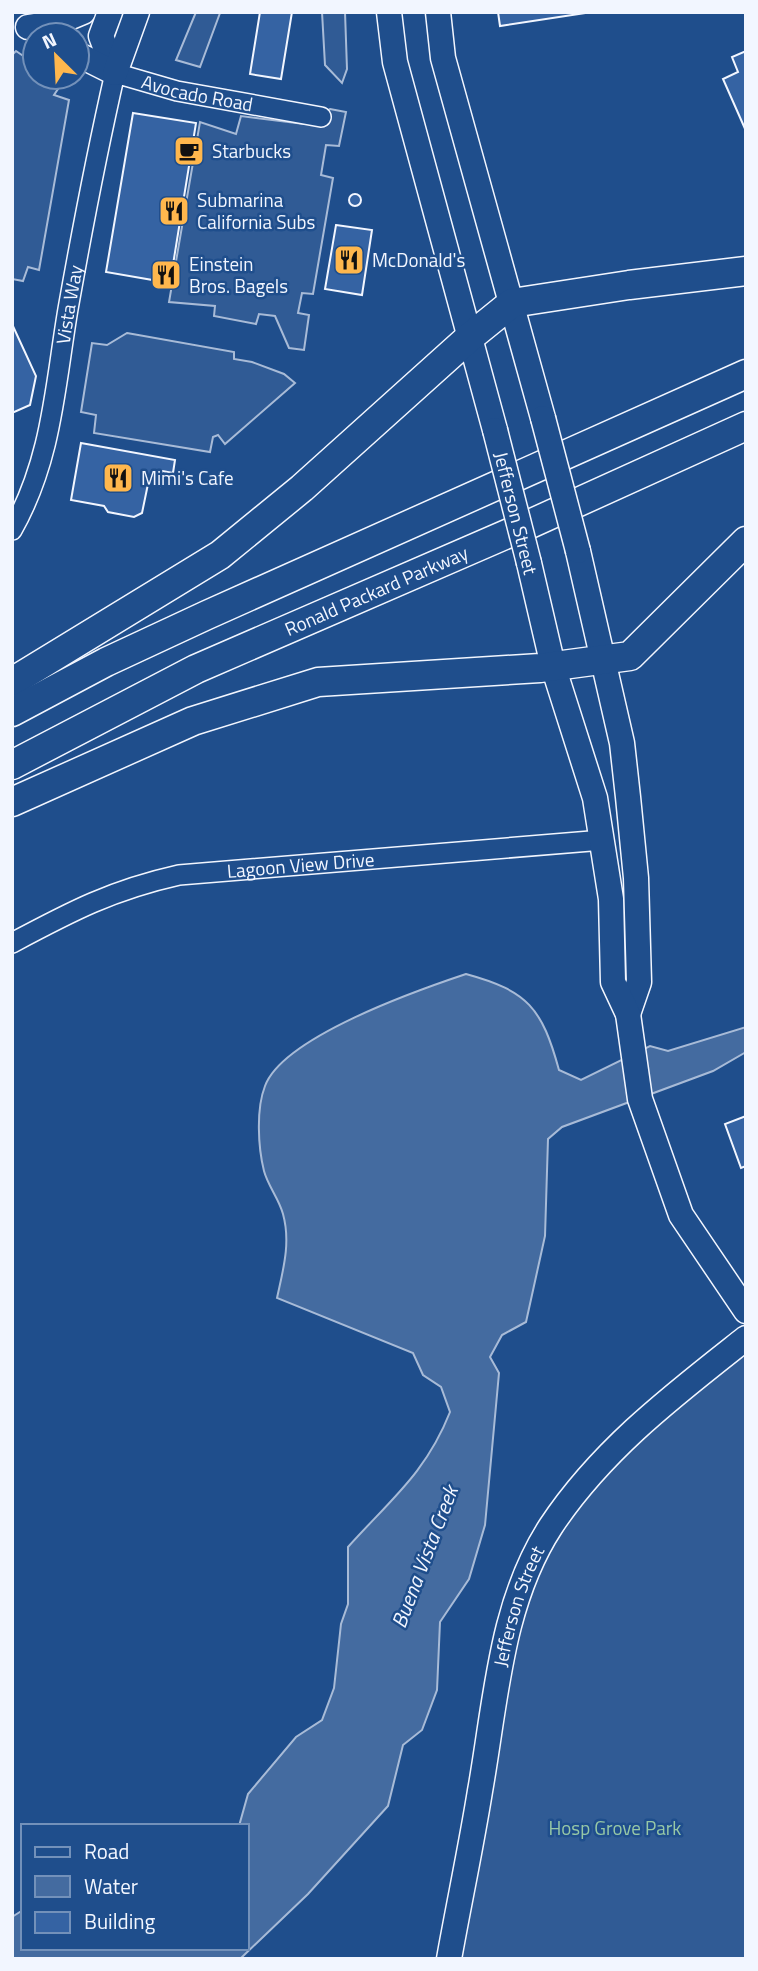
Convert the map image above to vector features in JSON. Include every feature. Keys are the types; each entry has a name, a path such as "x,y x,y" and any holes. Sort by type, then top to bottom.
{"highway":[{"path":"12,682 220,555 302,488 470,337 512,303 746,271"},
{"path":"12,712 106,662 207,615 746,374"},
{"name":"Ronald Packard Parkway","path":"12,765 196,669 530,524 746,426"},
{"path":"12,802 192,721 318,682 552,666 630,656 746,541"}],"main road":[{"path":"62,21 83,12"},
{"path":"110,12 101,36 114,73"},
{"name":"Vista Way","path":"114,73 137,12"},
{"name":"Jefferson Street","path":"389,12 395,62 495,430 552,666 595,798 611,899 613,982 628,1014 640,1099 650,1134 681,1215 746,1311"},
{"name":"Jefferson Street","path":"438,12 443,58 578,551 622,743 636,878 639,982 628,1014"},
{"name":"Avocado Road","path":"91,61 114,73"},
{"name":"Jefferson Street","path":"449,1959 503,1650 523,1582 551,1527 599,1465 651,1413 746,1338"}],"street":[{"name":"Avocado Road","path":"114,73 177,91 321,117"},
{"name":"Vista Way","path":"12,530 31,496 45,450 85,211 114,73"},
{"name":"Lagoon View Drive","path":"12,943 91,901 134,885 179,875 603,840"}],"shaded area":[{"path":"196,12 220,13 200,67 176,60"},
{"path":"322,12 345,12 347,69 342,83 325,65"},
{"path":"16,51 21,54 21,91 57,91 54,95 69,100 39,270 28,267 23,281 12,279 12,55"},
{"path":"330,109 346,112 339,146 326,145 321,175 333,178 313,294 302,293 298,313 309,315 304,350 289,348 275,316 259,314 256,324 214,316 215,306 169,302 200,122 236,134 241,116 304,124"},
{"path":"127,333 234,352 234,359 252,362 284,374 295,383 225,444 218,435 213,437 210,452 94,433 96,415 81,412 92,343 107,345"},
{"name":"Hosp Grove Park","path":"746,1349 746,1959 461,1959 513,1645 539,1569 573,1513 615,1461"}],"water":[{"name":"Buena Vista Creek","path":"466,974 504,987 518,995 538,1017 546,1031 559,1070 581,1080 650,1046 668,1051 746,1027 746,1052 713,1071 562,1127 548,1139 545,1236 526,1322 502,1335 490,1357 499,1373 485,1525 469,1579 440,1622 437,1690 422,1730 403,1745 388,1806 308,1894 240,1959 12,1959 12,1917 21,1911 21,1950 248,1950 248,1824 240,1824 248,1794 296,1737 322,1720 334,1688 341,1624 348,1604 348,1547 406,1485 430,1452 450,1412 441,1387 423,1375 413,1353 277,1298 286,1235 281,1208 266,1177 262,1161 259,1140 260,1106 265,1086 277,1068 297,1050 354,1018"}],"building":[{"path":"260,12 292,12 281,79 250,74"},
{"path":"498,12 592,12 500,26"},
{"path":"746,51 746,131 723,79 738,72 732,57"},
{"path":"133,113 196,123 170,283 106,272"},
{"path":"350,195 360,195 360,205 350,205"},
{"name":"McDonald's","path":"336,225 372,230 362,295 325,289"},
{"path":"12,324 36,376 30,405 12,413"},
{"name":"Mimi's Cafe","path":"81,443 175,460 173,473 162,471 160,486 148,484 142,513 134,517 108,512 104,506 71,500"},
{"path":"746,1116 746,1166 741,1168 725,1124"}],"place":[{"name":"Starbucks","path":"189,151"},
{"name":"Submarina California Subs","path":"174,211"},
{"name":"McDonald's","path":"349,260"},
{"name":"Einstein Bros. Bagels","path":"166,275"},
{"name":"Mimi's Cafe","path":"118,478"}]}
